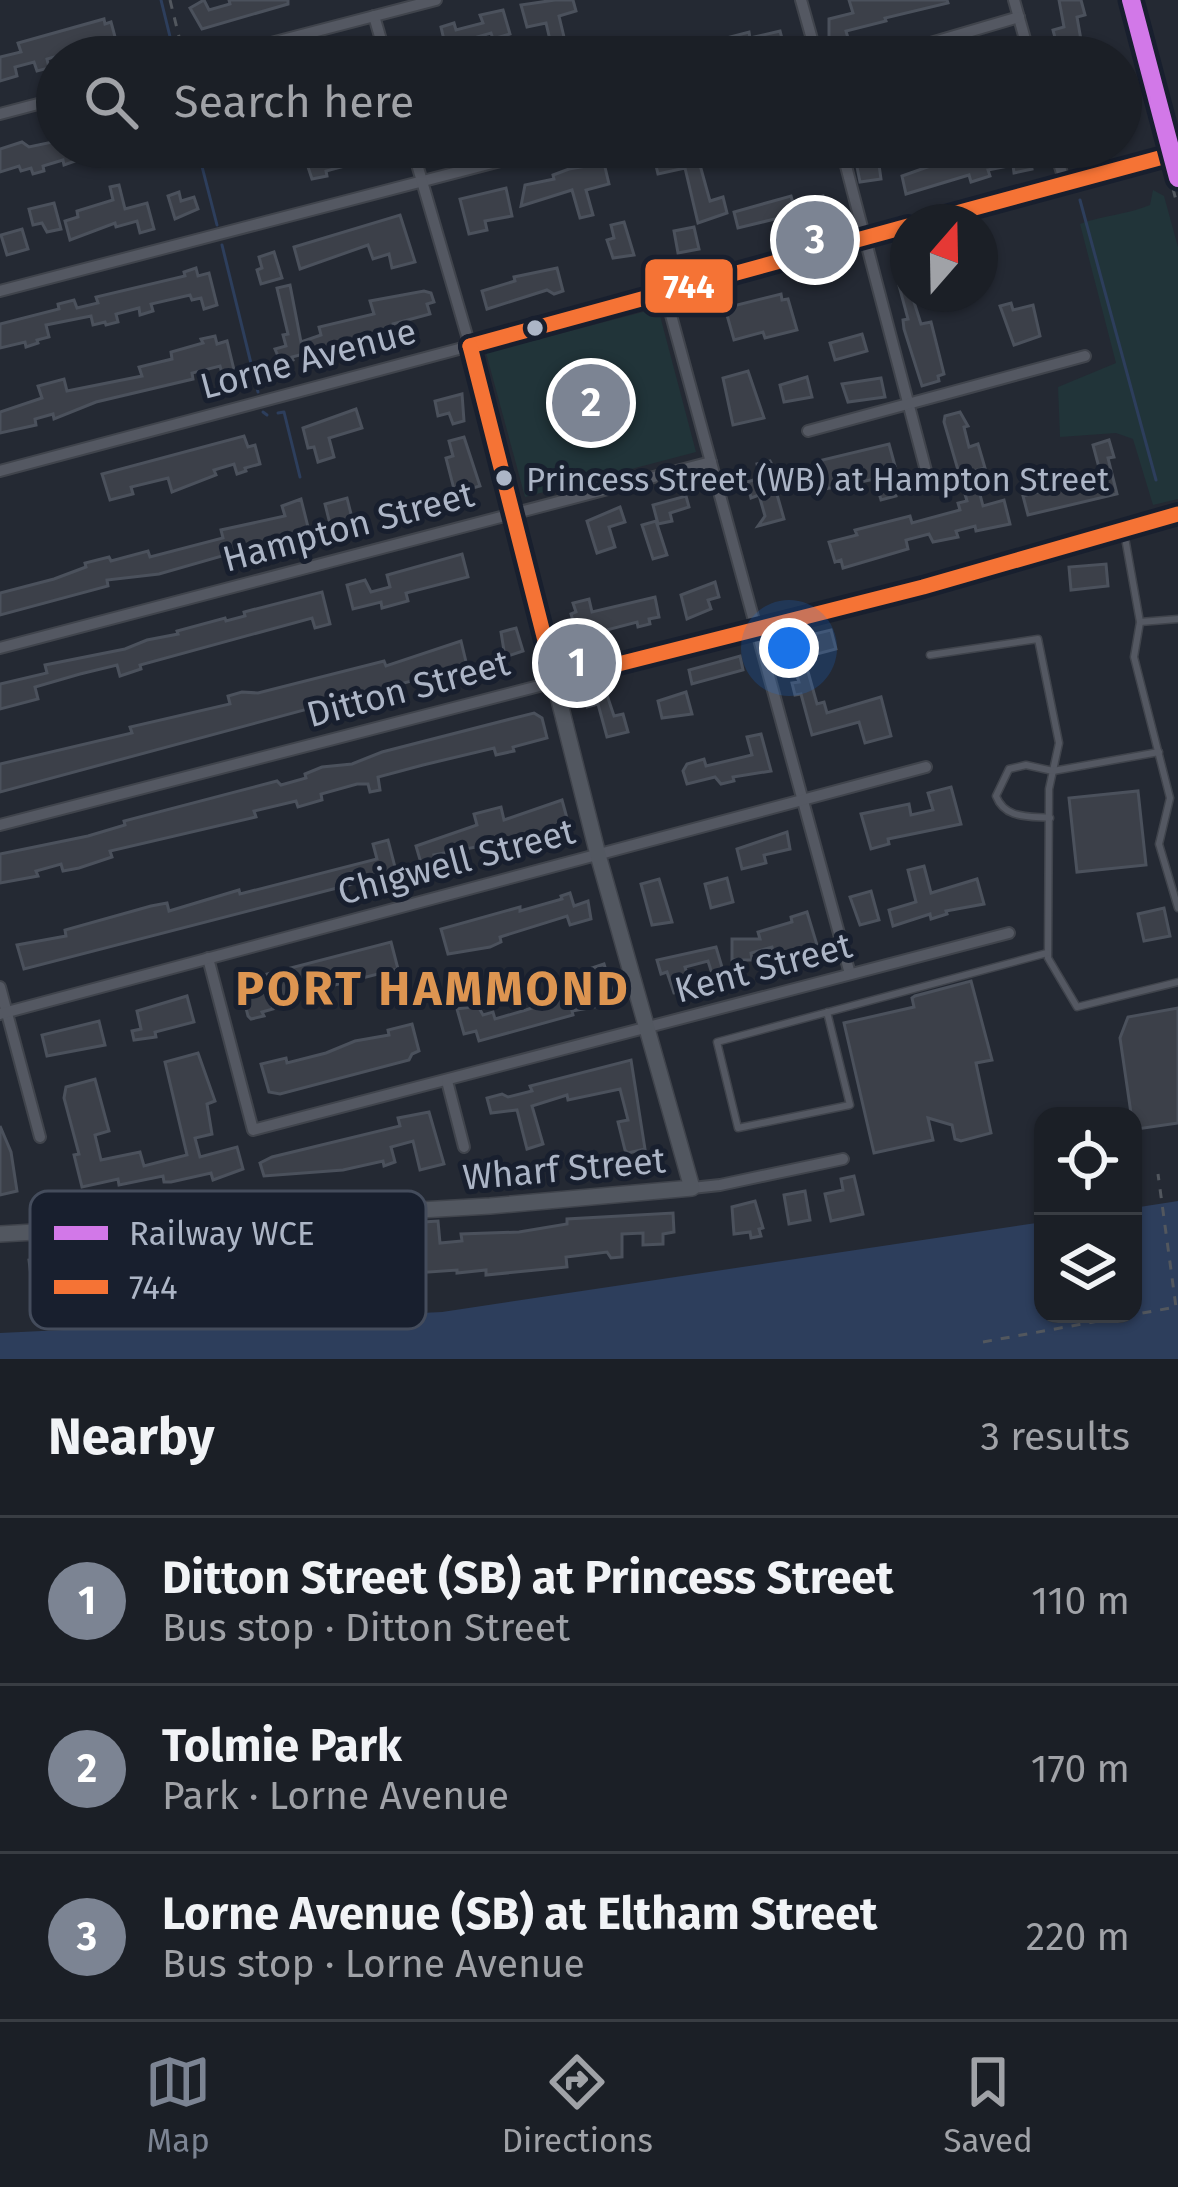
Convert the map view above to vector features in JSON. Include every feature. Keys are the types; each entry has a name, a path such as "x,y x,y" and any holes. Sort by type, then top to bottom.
{"street":[{"path":"298,36 436,0"},
{"path":"802,0 811,36"},
{"path":"1014,0 1024,36"},
{"path":"374,16 380,36"},
{"path":"954,36 1019,17"},
{"path":"0,114 36,105"},
{"path":"1142,162 1178,153"},
{"path":"418,168 470,346 598,855 692,1188"},
{"path":"0,291 478,168"},
{"path":"847,168 930,486"},
{"path":"1060,168 1064,183"},
{"path":"988,204 1121,168"},
{"name":"Lorne Avenue","path":"0,471 890,231"},
{"path":"664,293 850,974"},
{"path":"808,431 1084,356"},
{"name":"Hampton Street","path":"0,648 711,462"},
{"name":"Ditton Street","path":"0,825 757,629 1178,514"},
{"name":"Chigwell Street","path":"3,1013 926,766"},
{"name":"Kent Street","path":"208,958 254,1130 1009,933"},
{"path":"0,987 3,1013 40,1137"},
{"path":"447,1082 464,1147"},
{"name":"Wharf Street","path":"426,1210 692,1188 843,1159"},
{"name":"Wharf Street","path":"0,1234 30,1232"}],"lane":[{"path":"1124,530 1140,622 1134,657 1170,798 1160,844 1178,908"},
{"path":"1140,622 1178,619"},
{"path":"930,655 1038,639 1058,743 1050,818 1047,953 1057,980 1077,1007 1178,982"},
{"path":"1050,818 1011,814 1000,807 996,796 1009,770 1026,765 1053,771 1159,752"},
{"path":"826,1012 850,1105 738,1128 717,1042 826,1012 1047,953"}],"path":[{"path":"170,0 179,36"},
{"path":"982,1342 1176,1307 1158,1174"}],"green space":[{"path":"1153,190 1164,196 1178,247 1178,499 1153,505 1133,439 1116,433 1060,437 1058,387 1116,363 1080,224 1150,205"},
{"path":"658,308 696,452 525,497 486,353"}],"water":[{"path":"1178,1201 1178,1359 0,1359 0,1333 426,1329 426,1313 1034,1223 1034,1323 1142,1323 1142,1207"}],"building":[{"path":"204,0 209,10 230,4 229,0 288,0 288,4 202,29 190,8"},
{"path":"573,0 576,11 559,16 564,36 549,36 546,23 527,27 521,5"},
{"path":"849,0 948,3 885,18 846,31 847,36 829,36 829,19 853,13"},
{"path":"1059,0 1081,0 1085,15 1077,17 1080,36 1055,36 1053,30 1064,27"},
{"path":"503,10 510,34 443,36 441,27 454,23 456,30 483,23 480,15"},
{"path":"104,19 105,24 111,22 115,36 43,36"},
{"path":"36,38 36,68 34,62 15,67 17,76 0,81 0,57 21,52 18,43"},
{"path":"22,142 36,146 36,168 44,171 33,174 31,168 21,171 19,166 0,172 0,149"},
{"path":"308,168 337,168 326,171 327,176 312,179"},
{"path":"605,168 609,184 586,190 593,215 580,218 572,190 521,206 525,185 554,179 553,175 569,169"},
{"path":"685,168 701,168 710,201 723,197 727,213 698,223"},
{"path":"857,168 879,168 881,179 860,182"},
{"path":"925,168 998,168 971,182 969,175 906,194 902,176"},
{"path":"119,185 125,209 147,203 154,229 140,233 137,221 116,227 115,223 70,240 65,221 78,217 77,211 113,200 110,187"},
{"path":"506,188 512,216 485,221 487,230 469,234 460,199"},
{"path":"179,192 181,201 194,197 198,209 175,219 168,196"},
{"path":"791,196 793,203 823,196 828,215 812,219 811,214 785,222 783,217 738,228 734,212"},
{"path":"54,203 61,229 47,232 42,223 33,225 29,209"},
{"path":"400,215 415,262 392,268 389,254 373,259 368,245 300,269 294,247"},
{"path":"624,222 634,255 613,258 607,240 614,238 611,225"},
{"path":"694,227 699,249 678,253 674,231"},
{"path":"22,229 28,249 7,255 1,235"},
{"path":"274,252 282,278 261,284 259,257"},
{"path":"196,268 198,276 209,273 217,305 204,309 201,298 192,300 190,295 151,304 153,311 140,315 139,308 116,314 118,322 106,325 93,325 91,316 46,325 49,337 38,343 0,348 0,324 59,309 58,304 74,300 77,308 98,303 96,297 185,276 184,272"},
{"path":"557,268 563,291 547,290 487,309 482,291 515,281 514,277"},
{"path":"290,285 301,342 321,335 319,327 374,314 370,301 424,291 431,293 434,302 427,304 430,314 393,324 393,330 281,363 275,349 286,346 283,335 288,334 277,288"},
{"path":"781,294 782,300 788,299 797,330 734,340 725,308"},
{"path":"1011,303 1013,310 1033,305 1040,336 1014,345 1000,306"},
{"path":"906,312 917,312 921,324 931,322 944,374 938,376 939,381 922,386 904,329 903,320 908,319"},
{"path":"862,334 867,351 835,360 830,343"},
{"path":"215,336 217,344 227,341 234,370 222,373 220,366 192,373 193,379 96,402 54,419 53,414 35,419 36,425 0,433 0,412 42,398 38,386 64,379 67,391 142,376 139,367 172,359 171,352"},
{"path":"748,371 764,418 733,425 723,378"},
{"path":"807,377 812,397 784,402 780,385"},
{"path":"881,378 885,397 848,402 842,384"},
{"path":"462,394 464,421 453,424 449,413 438,416 435,401"},
{"path":"356,409 362,428 329,438 334,457 318,462 303,428"},
{"path":"960,412 968,426 964,427 969,447 978,444 985,468 974,471 983,506 1004,500 1010,524 976,531 975,526 956,531 958,537 933,542 929,534 906,540 908,549 843,568 841,560 835,562 829,542 857,535 855,530 910,516 912,523 960,510 958,503 967,501 944,422 945,416"},
{"path":"244,436 248,447 255,445 260,464 246,471 237,474 234,464 172,492 168,478 131,487 133,494 110,500 102,474"},
{"path":"464,437 480,486 455,493 446,458 453,456 449,441"},
{"path":"1109,440 1114,457 1108,458 1117,494 1028,515 1023,496 1101,475 1093,445"},
{"path":"889,444 895,466 888,468 896,496 881,500 875,479 815,491 814,462"},
{"path":"770,461 782,483 776,491 784,519 758,526 765,516 759,495 751,498 747,482 760,478 757,464"},
{"path":"686,496 689,507 670,513 672,521 658,524 653,505"},
{"path":"347,498 353,522 331,528 325,504"},
{"path":"301,499 309,531 159,574 107,580 108,586 0,615 0,593 54,579 109,557 111,561 148,551 150,557 223,538 221,530 285,516 282,506"},
{"path":"620,507 625,522 609,527 615,547 597,553 587,521"},
{"path":"656,521 667,555 653,559 642,525"},
{"path":"462,554 468,577 406,593 408,601 353,609 347,585 365,580 371,592 390,587 387,575"},
{"path":"1106,564 1108,586 1071,590 1069,567"},
{"path":"715,582 719,597 708,600 711,609 687,619 681,595"},
{"path":"322,592 330,624 315,628 312,618 140,665 141,669 120,676 117,665 80,674 35,687 38,699 0,709 0,684 47,673 45,665 125,649"},
{"path":"655,597 659,617 649,619 650,624 638,627 637,622 580,637 576,631 573,603 589,599 592,612"},
{"path":"516,628 523,651 505,657 501,632"},
{"path":"831,630 836,649 805,661 817,704 824,702 827,713 881,697 891,736 865,743 859,722 812,735 801,694 795,695 792,683 799,682 787,648 812,642 810,635"},
{"path":"461,641 467,666 0,792 0,764 230,704 228,696 242,692 258,693 384,661 386,666"},
{"path":"740,656 743,670 692,684 689,670"},
{"path":"604,686 614,716 623,714 628,732 607,737 598,704 587,707 582,693"},
{"path":"686,692 692,714 662,718 658,701"},
{"path":"534,713 542,718 547,738 513,747 514,751 496,755 494,748 423,765 378,777 380,790 370,792 368,784 357,784 321,794 322,800 298,807 296,801 254,811 256,817 110,851 112,857 79,868 63,871 61,864 36,871 38,876 0,883 0,854 88,836 125,825 124,821 277,781 281,785 306,778 305,774 322,767 352,764"},
{"path":"761,734 771,771 733,777 734,781 721,784 715,777 687,784 683,771 687,764 704,759 706,766 752,755 747,737"},
{"path":"951,787 961,824 888,839 889,844 871,849 861,814 909,804 911,815 933,810 928,793"},
{"path":"1138,791 1146,865 1077,872 1069,798"},
{"path":"562,800 570,829 434,855 439,873 425,877 416,846 477,825 474,814 501,807 504,820"},
{"path":"787,832 790,849 764,855 766,863 742,869 737,849"},
{"path":"388,840 396,871 391,874 24,969 17,945 66,936 65,930 151,906 167,903 169,911 377,859 373,844"},
{"path":"924,866 931,893 977,879 984,904 893,926 889,910 916,902 908,870"},
{"path":"727,878 733,902 711,908 705,884"},
{"path":"659,879 672,922 652,925 641,884"},
{"path":"871,891 879,920 860,925 850,897"},
{"path":"570,893 574,906 588,901 591,919 570,925 567,916 500,937 501,942 490,947 448,954 441,929 520,907 520,911"},
{"path":"1164,908 1170,936 1144,941 1138,914"},
{"path":"807,912 817,945 776,961 772,947 751,953 752,960 732,960 732,939 760,939 758,932"},
{"path":"391,942 398,969 303,993 272,1005 273,1009 262,1012 264,1016 248,1016 241,988 268,978 267,974"},
{"path":"716,947 724,974 713,977 708,961 685,967 692,991 674,993 657,960"},
{"path":"604,964 616,1003 572,1011 573,1015 479,1041 476,1031 464,1034 457,1009 478,1006 483,1015 493,1012 495,1019 526,1010 587,989 583,971"},
{"path":"971,981 992,1060 976,1063 991,1133 961,1141 955,1139 952,1125 928,1118 933,1140 874,1153 844,1023 914,1007 915,996"},
{"path":"187,996 194,1022 134,1040 132,1031 141,1029 137,1011"},
{"path":"1178,1008 1178,1123 1142,1128 1142,1107 1130,1107 1120,1038 1128,1017"},
{"path":"99,1021 105,1045 47,1056 42,1035"},
{"path":"412,1024 419,1051 409,1060 280,1094 269,1092 261,1064 326,1053"},
{"path":"198,1053 215,1101 207,1104 212,1134 195,1138 200,1157 237,1147 243,1169 213,1180 211,1173 171,1182 164,1182 163,1176 82,1187 74,1155 79,1154 64,1098 66,1087 95,1079 109,1131 95,1135 101,1160 140,1152 144,1166 187,1155 165,1062"},
{"path":"631,1060 645,1149 625,1150 618,1122 628,1120 620,1089 568,1100 567,1095 532,1106 543,1144 527,1149 517,1110 491,1113 487,1098 532,1091 530,1086"},
{"path":"429,1112 444,1164 420,1170 413,1141 391,1147 395,1162 384,1166 383,1161 343,1170 264,1176 260,1163 272,1157 400,1126 398,1118"},
{"path":"0,1126 11,1152 17,1191 0,1195"},
{"path":"854,1176 863,1214 831,1221 825,1194 843,1190 841,1179"},
{"path":"805,1191 810,1220 789,1224 784,1195"},
{"path":"755,1201 761,1236 734,1234 732,1207"},
{"path":"673,1213 674,1232 663,1234 663,1244 643,1245 643,1233 622,1234 622,1257 611,1258 607,1252 566,1257 567,1267 486,1275 486,1270 426,1272 426,1222 438,1221 440,1243 462,1241 461,1234 519,1232 567,1224 567,1219"}],"waterway":[{"path":"161,0 170,36"},
{"path":"202,168 217,225"},
{"path":"1080,200 1156,480"},
{"path":"222,245 258,392"},
{"path":"263,412 267,415"},
{"path":"278,413 284,412 300,477"}],"railway":[{"path":"1124,0 1133,36"},
{"path":"1142,69 1178,208"}],"rail line":[{"name":"WCE","path":"1131,0 1141,36"},
{"name":"WCE","path":"1142,42 1178,178"}],"transit line":[{"name":"744","path":"1142,163 1178,153"},
{"name":"744","path":"990,204 1123,168"},
{"name":"744","path":"470,346 890,231"},
{"name":"744","path":"470,346 555,680"},
{"name":"744","path":"555,680 923,587 1178,514"}],"place":[{"name":"Lorne Avenue (SB) at Eltham Street","path":"815,240"},
{"name":"Tolmie Park","path":"591,403"},
{"name":"Princess Street (WB) at Hampton Street","path":"504,478"},
{"name":"Ditton Street (SB) at Princess Street","path":"577,663"}],"district":[{"name":"PORT HAMMOND","path":"433,988"}]}
